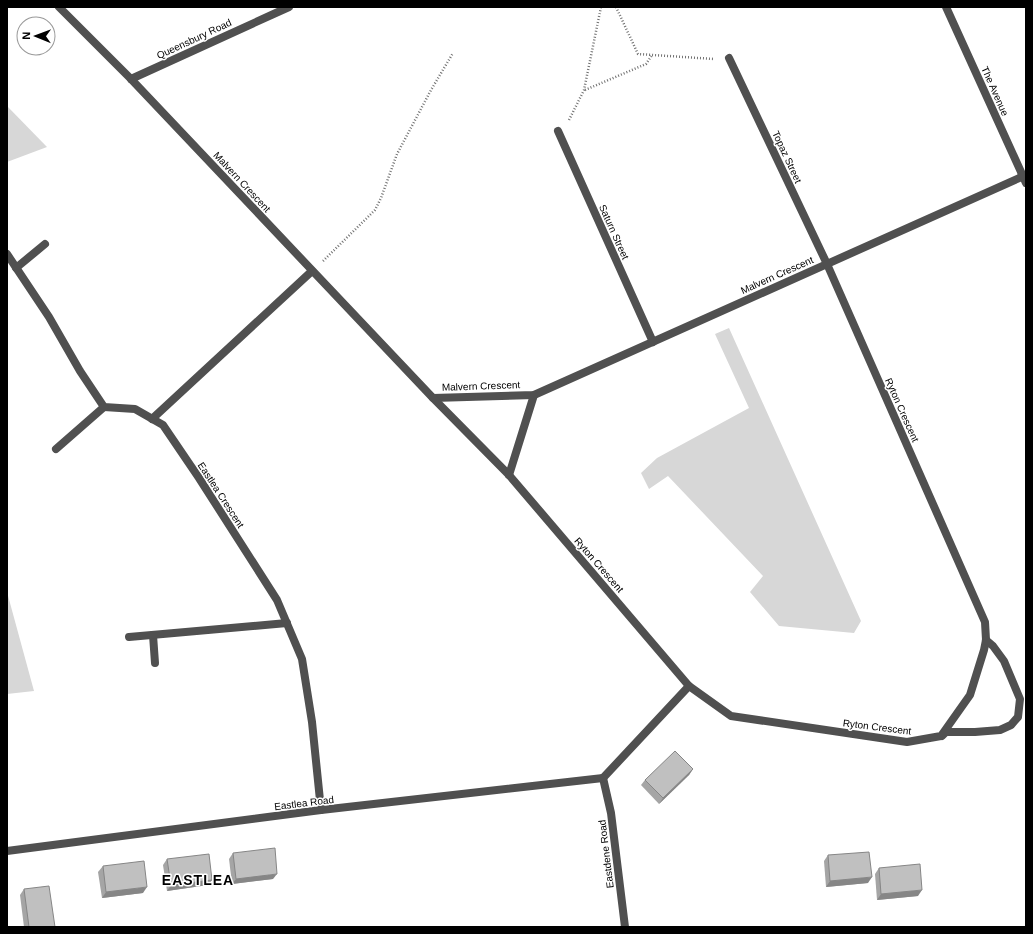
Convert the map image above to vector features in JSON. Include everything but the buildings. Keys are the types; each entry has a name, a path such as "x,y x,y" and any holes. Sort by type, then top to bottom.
{"street":[{"name":"Malvern Crescent","path":"59,7 130,79 433,398 534,395 827,264 1025,178"},
{"name":"Queensbury Road","path":"130,79 289,7"},
{"name":"The Avenue","path":"946,7 1025,178"},
{"name":"Topaz Street","path":"730,59 827,264"},
{"name":"Saturn Street","path":"559,134 653,342"},
{"path":"16,268 45,244"},
{"path":"7,254 49,317 80,371 104,407 56,449"},
{"name":"Ryton Crescent","path":"433,398 510,475 690,686 731,716 907,742 941,736 970,695 984,650 986,640 985,622 827,264"},
{"path":"152,419 312,271"},
{"path":"510,475 534,395"},
{"name":"Eastlea Crescent","path":"104,407 135,409 163,425 199,478 277,600 302,659 312,722 321,810"},
{"path":"129,637 287,623"},
{"path":"153,635 155,663"},
{"path":"941,736 946,732 1000,730 1011,725 1018,717 1020,699 1004,661 994,646 986,640"},
{"path":"603,778 690,686"},
{"name":"Eastlea Road","path":"7,851 321,810 603,778"},
{"name":"Eastdene Road","path":"603,778 611,813 625,927"}],"path":[{"path":"559,134 584,90 601,7"},
{"path":"616,7 638,54 730,59"},
{"path":"312,271 375,210 397,154 452,53"},
{"path":"584,90 646,64 652,55"}],"shaded area":[{"path":"7,106 47,147 7,162"},
{"path":"729,328 861,621 854,633 779,626 750,592 763,576 668,476 649,489 641,473 657,458 749,408 715,334"},
{"path":"7,592 34,691 7,694"}],"district":[{"name":"EASTLEA","path":"198,880"}]}
